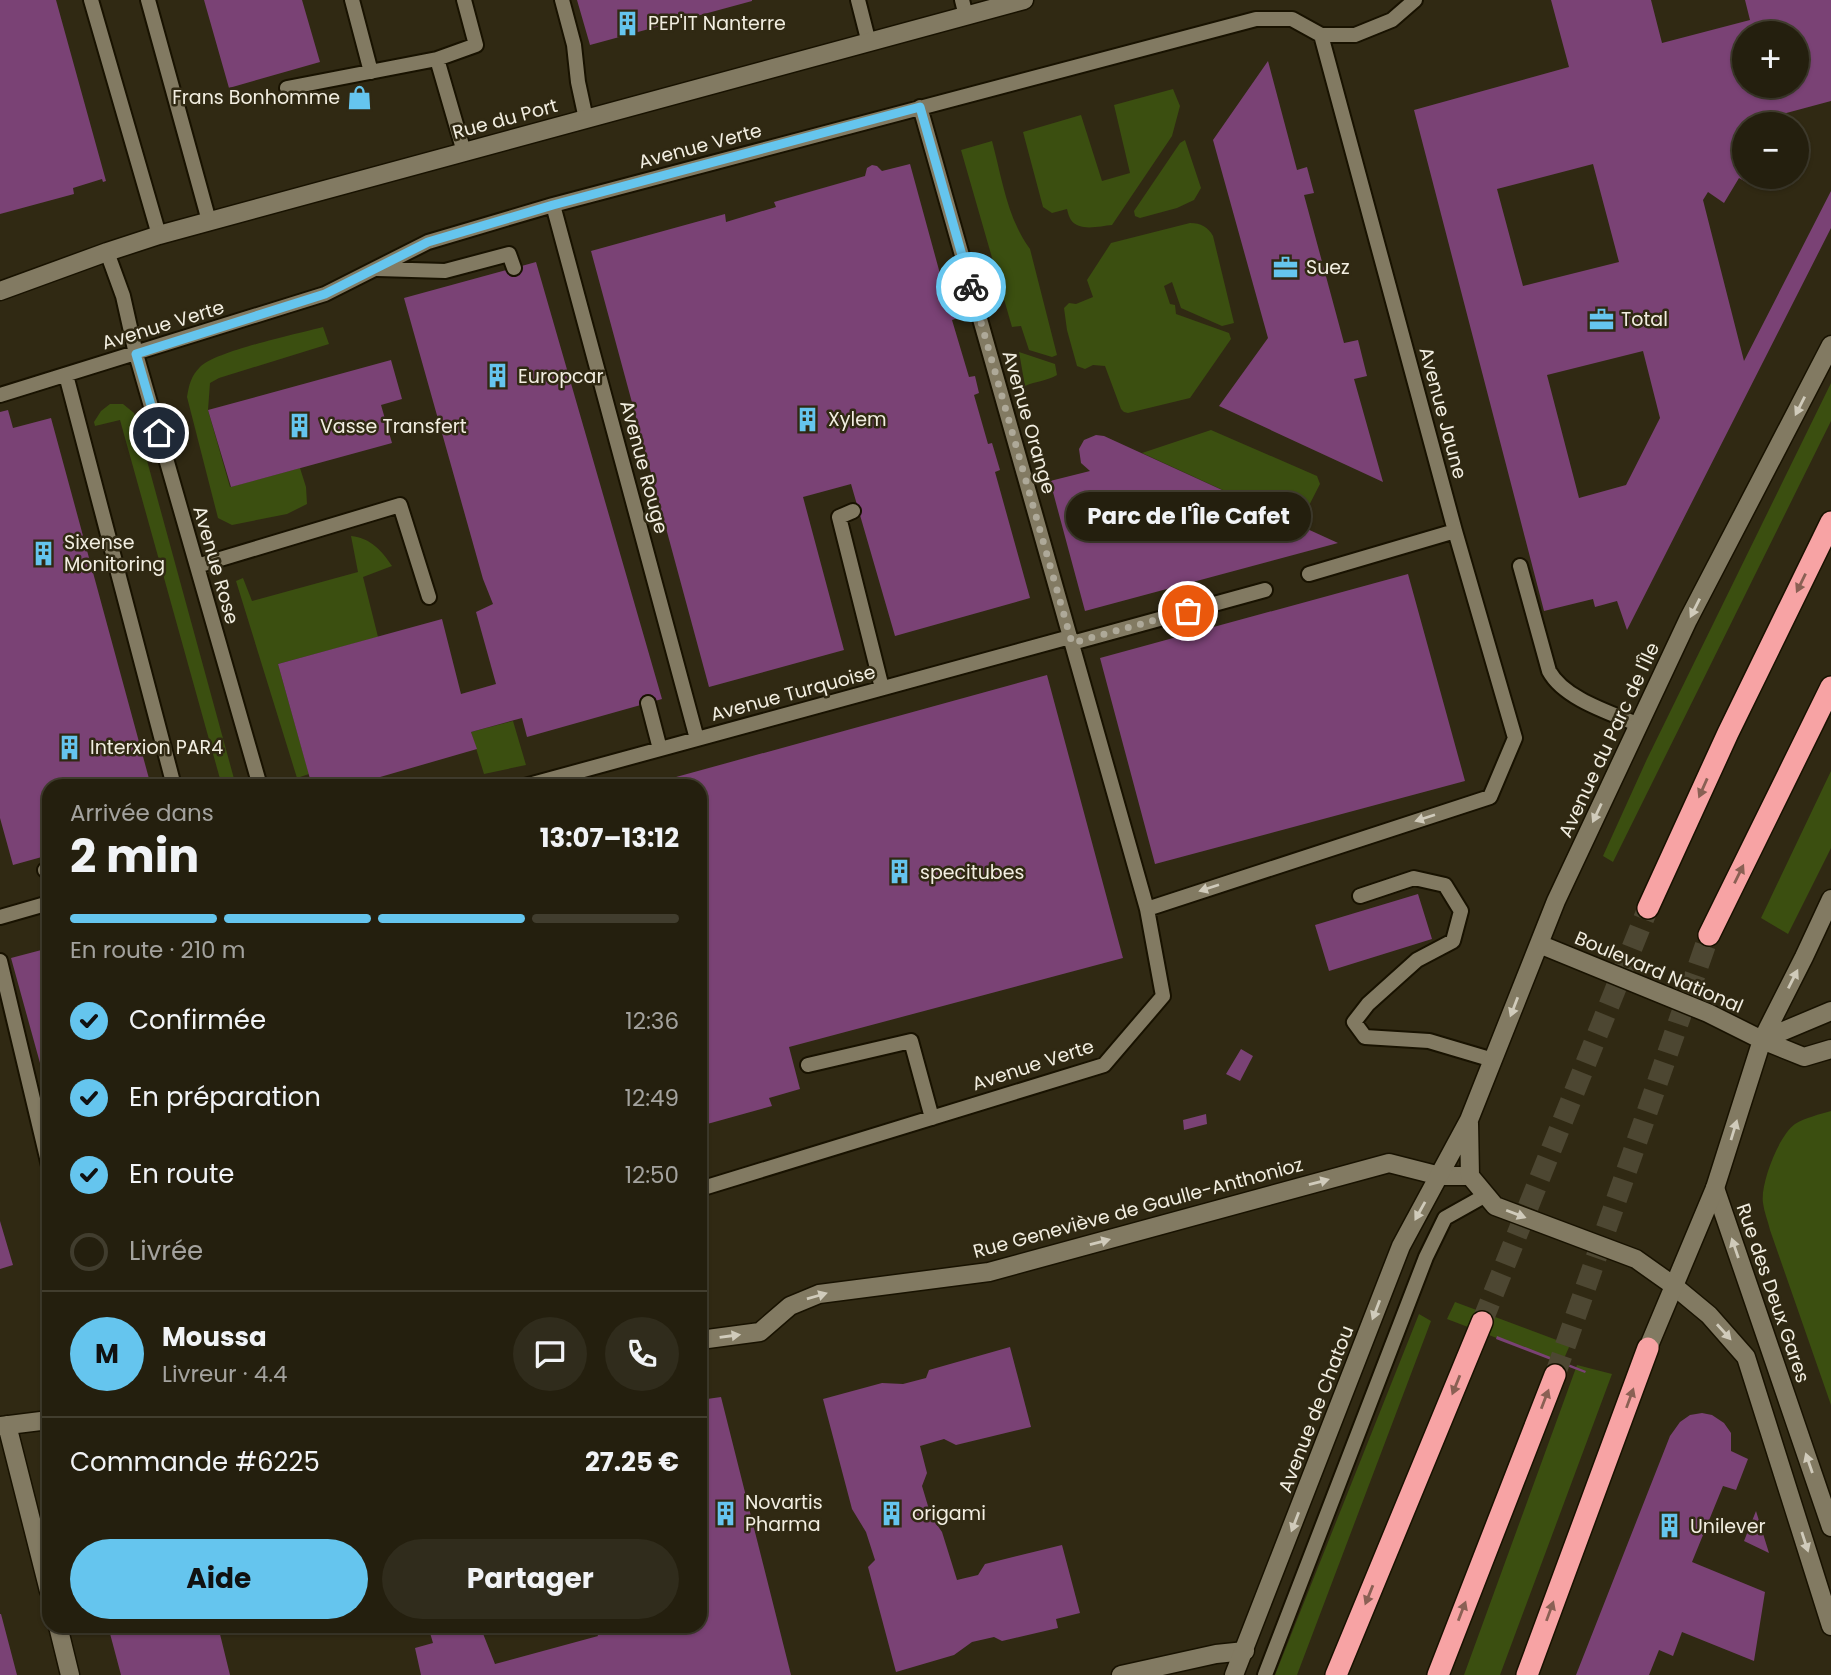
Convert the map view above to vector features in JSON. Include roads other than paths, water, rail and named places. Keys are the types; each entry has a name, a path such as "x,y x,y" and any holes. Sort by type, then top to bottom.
{"highway":[{"path":"1648,908 1728,733 1831,522"},
{"path":"1709,935 1831,687"},
{"path":"1336,1675 1482,1322"},
{"path":"1527,1675 1648,1348"},
{"path":"1437,1675 1555,1375"}],"street":[{"name":"Rue du Port","path":"0,291 159,235 869,43 964,8 1024,0"},
{"name":"Avenue du Parc de l'Île","path":"1443,1169 1469,1120 1556,901 1688,620 1831,345"},
{"name":"Rue des Deux Gares","path":"1831,899 1762,1040 1715,1188 1831,1527"},
{"name":"Boulevard National","path":"1539,944 1708,1013 1804,1057 1831,1049"},
{"path":"1762,1040 1831,1011"},
{"path":"1469,1120 1470,1176 1495,1206 1636,1259 1709,1315 1746,1357 1831,1626"},
{"name":"Rue Geneviève de Gaulle-Anthonioz","path":"707,1339 760,1332 790,1306 819,1294 989,1272 1389,1163 1443,1169 1470,1176"},
{"name":"Avenue de Chatou","path":"1234,1675 1401,1246 1443,1169"},
{"path":"1648,1348 1715,1188"},
{"path":"42,1421 3,1425 42,1566"},
{"path":"60,1633 70,1675"},
{"path":"1122,1675 1216,1654 1245,1651"}],"lane":[{"path":"91,0 159,235"},
{"path":"148,0 209,221"},
{"path":"352,0 371,72"},
{"path":"287,88 437,59 476,45 464,0"},
{"path":"562,0 574,45 586,119"},
{"path":"858,0 869,43"},
{"name":"Avenue Verte","path":"0,395 325,294 428,242 553,205 1256,19 1292,19 1321,34 1355,35 1392,20 1416,0"},
{"name":"Avenue Jaune","path":"1147,909 1490,797 1515,738 1455,531 1321,34"},
{"path":"437,59 464,152"},
{"name":"Avenue Orange","path":"920,107 1147,909"},
{"name":"Avenue Rouge","path":"553,205 697,739"},
{"name":"Avenue Rose","path":"107,252 123,296 136,354 258,779"},
{"path":"377,269 445,271 509,254 514,268"},
{"path":"66,375 172,779"},
{"path":"197,566 400,505 429,597"},
{"path":"853,511 839,517 882,688"},
{"path":"1309,574 1455,531"},
{"path":"1520,566 1553,680 1586,702 1639,725"},
{"name":"Avenue Turquoise","path":"551,779 882,688 1265,590"},
{"path":"648,703 660,749"},
{"path":"1360,896 1414,878 1445,885 1461,911 1453,941 1417,960 1368,1004 1354,1022 1366,1037 1429,1041 1493,1060"},
{"path":"0,917 42,905"},
{"name":"Avenue Verte","path":"707,1187 1104,1065 1163,996 1147,909"},
{"path":"0,961 42,1137"},
{"path":"808,1065 911,1041 932,1118"},
{"path":"1265,1675 1426,1257 1445,1218 1486,1195"}],"tunnel":[{"path":"1482,1322 1648,908"},
{"path":"1555,1375 1709,935"}],"place":[{"name":"PEP'IT Nanterre","path":"628,23"},
{"name":"Frans Bonhomme","path":"360,97"},
{"name":"Suez","path":"1286,267"},
{"name":"Total","path":"1601,319"},
{"name":"Europcar","path":"498,376"},
{"name":"Xylem","path":"808,419"},
{"name":"Vasse Transfert","path":"300,426"},
{"name":"Sixense Monitoring","path":"44,553"},
{"name":"Parc de l'Île Cafet","path":"1188,611"},
{"name":"Interxion PAR4","path":"70,747"},
{"name":"specitubes","path":"900,872"},
{"name":"Novartis Pharma","path":"725,1513"},
{"name":"origami","path":"892,1513"},
{"name":"Unilever","path":"1670,1526"}]}
